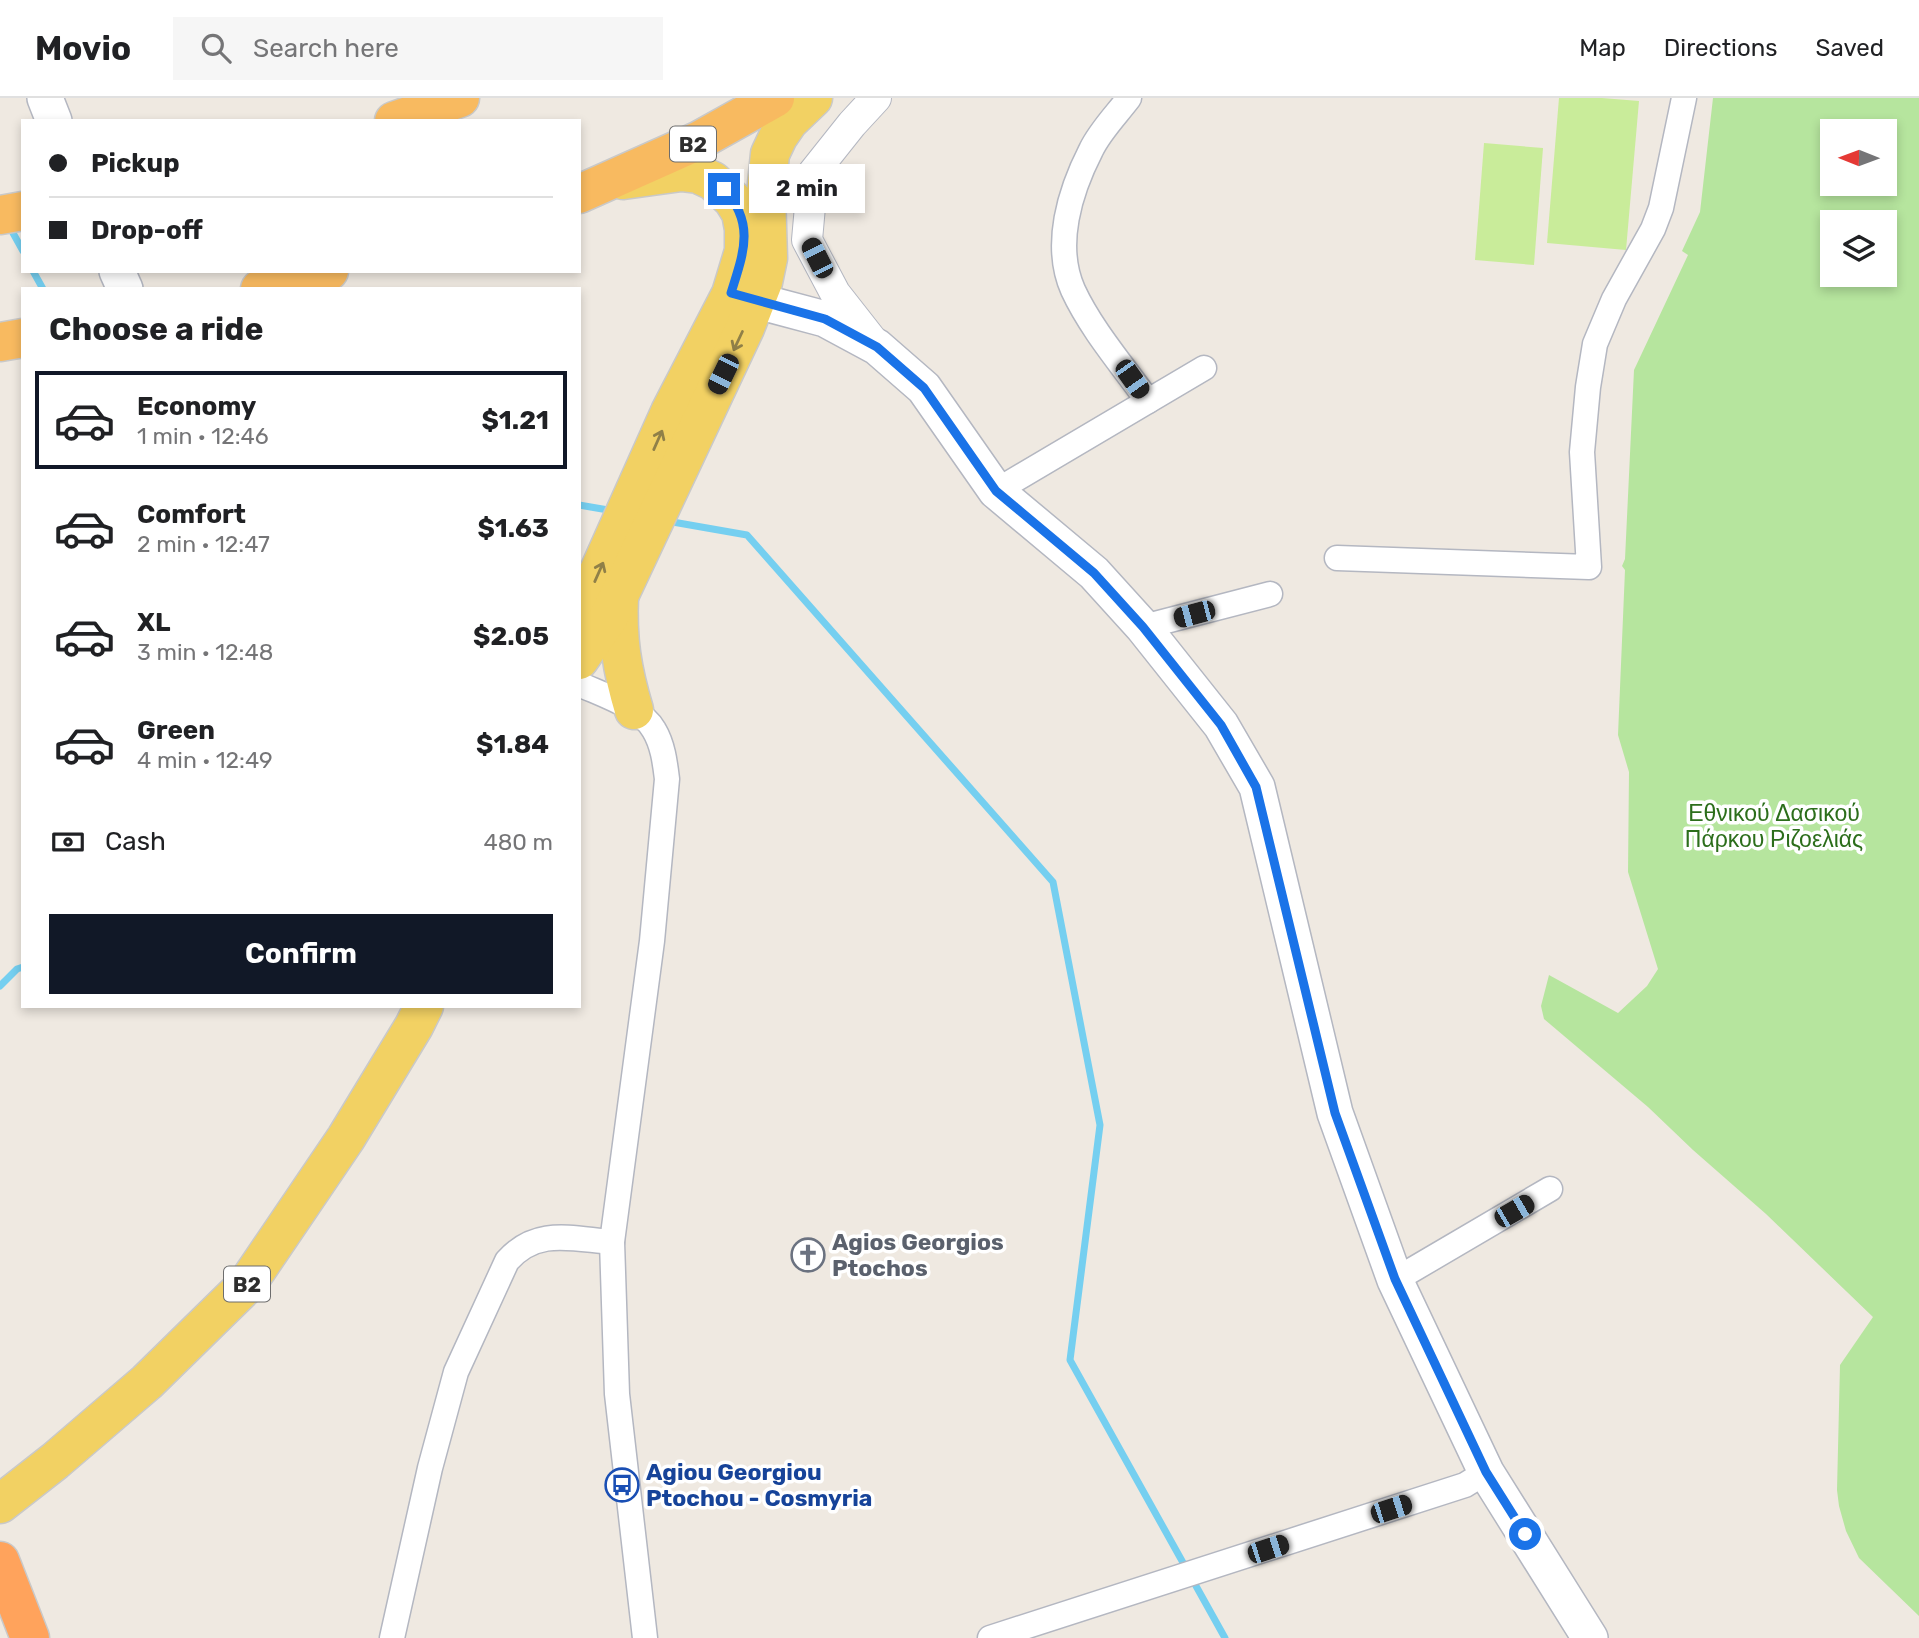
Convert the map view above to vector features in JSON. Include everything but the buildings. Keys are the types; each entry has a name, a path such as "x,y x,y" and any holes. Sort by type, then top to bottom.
{"highway":[{"path":"400,119 460,98"},
{"name":"B2","path":"593,188 700,140 775,98"},
{"path":"0,215 21,211"},
{"path":"268,287 321,273"},
{"path":"0,342 21,338"},
{"path":"4,1571 30,1638"},
{"path":"0,1632 2,1638"}],"main road":[{"path":"45,98 53,119"},
{"name":"B2","path":"743,297 762,282 768,258 766,194 771,154 789,121 813,98"},
{"name":"B2","path":"581,613 640,516 744,328 744,229 741,214 724,189 698,174 681,172 593,188"},
{"path":"743,297 825,319 877,347 924,388 996,491 1094,573 1143,627 1221,725 1256,787 1335,1113 1395,1279 1486,1472 1590,1638"},
{"name":"B2","path":"581,657 620,596 640,516"},
{"path":"620,596 617,627 620,655 634,710"},
{"name":"B2","path":"0,1504 147,1382 247,1284 346,1138 423,1008"}],"street":[{"path":"876,98 813,173 807,240 835,293 877,347"},
{"path":"1129,98 1092,148 1079,178 1069,207 1065,255 1072,287 1084,312 1148,401"},
{"path":"1337,558 1589,567 1582,452 1595,344 1614,299 1653,229 1661,208 1684,98"},
{"path":"996,491 1204,368"},
{"path":"1143,627 1270,594"},
{"path":"581,685 634,710 654,730 664,757 667,779 652,941 612,1242 617,1394 645,1638"},
{"path":"1395,1279 1550,1189"},
{"path":"392,1638 430,1468 456,1372 507,1261 517,1249 550,1237 612,1242"},
{"path":"990,1638 1465,1485 1486,1472"}],"green space":[{"path":"1559,98 1639,101 1626,250 1547,243"},
{"name":"Εθνικού Δασικού Πάρκου Ριζοελιάς","path":"1713,98 1919,98 1919,1616 1859,1558 1846,1531 1839,1506 1837,1490 1840,1365 1873,1317 1766,1214 1648,1107 1544,1019 1541,1006 1549,975 1618,1013 1647,986 1658,969 1628,872 1629,772 1618,735 1625,570 1622,566 1625,559 1634,370 1688,255 1682,251 1700,212"},
{"path":"1484,143 1543,148 1534,265 1475,260"}],"waterway":[{"path":"8,224 21,247"},
{"path":"34,273 42,287"},
{"path":"581,505 614,511"},
{"path":"667,521 747,535 1053,882 1100,1125 1070,1360 1225,1638"},
{"path":"0,986 21,968"}],"place":[{"name":"Agios Georgios Ptochos","path":"808,1255"},
{"name":"Agiou Georgiou Ptochou - Cosmyria","path":"622,1485"}],"route":[{"path":"724,189 741,214 744,229 744,251 731,293 825,319 877,347 924,388 996,491 1094,573 1143,627 1221,725 1256,787 1335,1113 1395,1279 1486,1472 1525,1534"}]}
